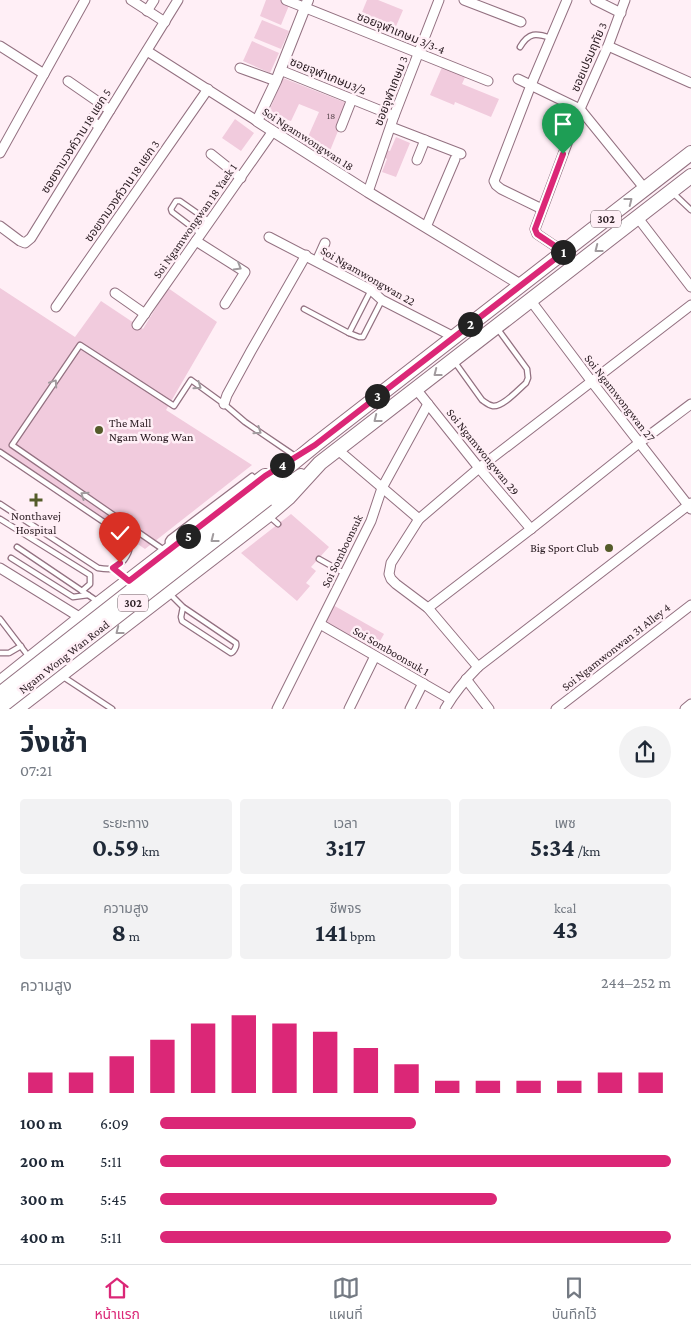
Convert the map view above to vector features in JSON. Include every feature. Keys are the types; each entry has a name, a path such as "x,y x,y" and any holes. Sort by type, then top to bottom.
{"main road":[{"name":"Ngam Wong Wan Road","path":"0,694 257,484 315,445 691,153"},
{"name":"Ngam Wong Wan Road","path":"16,709 168,592 273,519 288,498 320,463 691,176"},
{"name":"Ngam Wong Wan Road","path":"0,683 100,603 257,484 295,456 315,445"},
{"name":"Ngam Wong Wan Road","path":"0,707 257,484 320,463"},
{"path":"47,645 45,653 50,663 64,673"}],"street":[{"path":"0,153 85,0"},
{"path":"131,0 165,22"},
{"path":"147,10 154,0"},
{"path":"147,51 178,0"},
{"name":"ซอยจุฬาเกษม 3/3-4","path":"286,0 307,4 419,54 488,81"},
{"name":"ซอยจุฬาเกษม 3","path":"368,192 394,116 439,0"},
{"path":"464,0 521,22"},
{"path":"542,209 501,189 494,181 567,0"},
{"path":"595,0 621,13"},
{"name":"ซอยเปรมฤทัย 3","path":"564,252 537,234 535,229 580,109 608,46 625,0"},
{"path":"257,121 276,81 307,4"},
{"path":"0,46 44,74"},
{"path":"608,46 691,83"},
{"name":"Soi Ngamwongwan 18","path":"147,51 368,192 521,285"},
{"name":"ซอยงามวงค์วาน 18 แยก 5","path":"0,226 25,243 31,238 147,51"},
{"path":"240,68 276,81"},
{"name":"ซอยจุฬาเกษม3/2","path":"280,70 394,116"},
{"path":"518,79 580,109 645,189"},
{"path":"68,81 110,110"},
{"name":"ซอยงามวงค์วาน 18 แยก 3","path":"56,307 208,89"},
{"path":"341,127 352,99"},
{"path":"100,126 91,121 101,104"},
{"path":"391,127 425,140 458,156 426,226"},
{"name":"Soi Ngamwongwan 18 Yaek 1","path":"137,325 273,131"},
{"path":"417,160 425,140"},
{"path":"211,154 241,178"},
{"path":"638,218 691,287"},
{"name":"Soi Ngamwongwan 22","path":"269,237 372,290 382,300 454,337"},
{"path":"199,238 246,272 224,304"},
{"path":"317,261 325,243"},
{"path":"224,404 226,395 306,255"},
{"path":"115,293 145,314"},
{"name":"Soi Ngamwongwan 27","path":"531,300 639,443 690,506"},
{"path":"478,667 428,608 391,579 389,574 391,563 420,519 479,468 691,305"},
{"name":"Soi Ngamwongwan 29","path":"416,390 531,529"},
{"name":"Soi Somboonsuk","path":"277,709 371,521 382,488 428,404"},
{"path":"428,608 691,404"},
{"path":"338,450 420,519"},
{"path":"445,709 450,699 478,667 690,506"},
{"path":"0,568 81,618"},
{"name":"Soi Ngamwonwan 31 Alley 4","path":"556,709 691,605"},
{"name":"Soi Somboonsuk 1","path":"320,624 450,699"},
{"path":"349,709 375,656"},
{"path":"466,679 489,709"},
{"path":"410,709 424,683"},
{"path":"685,709 691,704"}],"lane":[{"path":"520,47 525,39 534,34 551,38"},
{"path":"670,191 691,210"},
{"path":"199,238 172,212 171,207 176,201 180,201 210,222"},
{"path":"349,333 372,290"},
{"path":"304,309 349,333 363,337 382,300"},
{"path":"453,360 482,400 493,406 500,404 526,383 528,378 527,369 496,327"},
{"path":"168,552 12,445 80,345 174,406 190,380 224,404 245,422 295,456"},
{"path":"0,452 127,539 130,547 129,552 113,568 105,569 96,566 0,504"},
{"path":"0,519 90,574 90,584 82,591"},
{"path":"17,548 100,603"},
{"path":"11,558 72,597 88,595"},
{"path":"319,559 344,573"},
{"path":"113,568 129,581"},
{"path":"168,592 183,607 236,643 237,645 233,652 231,653 182,621 183,607"},
{"path":"0,619 30,658"},
{"path":"0,653 9,654 21,646"},
{"path":"64,673 112,709"}],"building":[{"path":"266,0 282,0 290,3 281,25 260,16"},
{"path":"367,0 378,0 403,10 394,31 360,17"},
{"path":"262,20 289,31 281,49 254,38"},
{"path":"252,41 279,53 270,73 243,61"},
{"path":"443,65 466,75 462,84 499,99 491,117 455,102 454,105 430,95"},
{"path":"283,78 349,104 327,158 303,148 319,112 299,104 291,121 285,119 280,130 264,123"},
{"path":"235,119 254,133 241,151 222,138"},
{"path":"396,137 410,143 396,177 382,172 387,159 384,157 387,150 390,151"},
{"name":"The Mall Ngam Wong Wan","path":"0,288 75,337 101,301 143,329 168,288 217,322 166,410 252,465 145,549 0,451"},
{"path":"291,514 329,547 311,567 316,571 306,583 310,586 297,601 241,553"},
{"path":"333,605 384,634 374,652 323,624"}],"place":[{"name":"The Mall Ngam Wong Wan","path":"99,430"},
{"name":"Nonthavej Hospital","path":"36,500"},
{"name":"Big Sport Club","path":"609,548"}],"route":[{"path":"120,563 113,568 129,581 265,476 315,445 564,252 535,232 563,154"}]}
